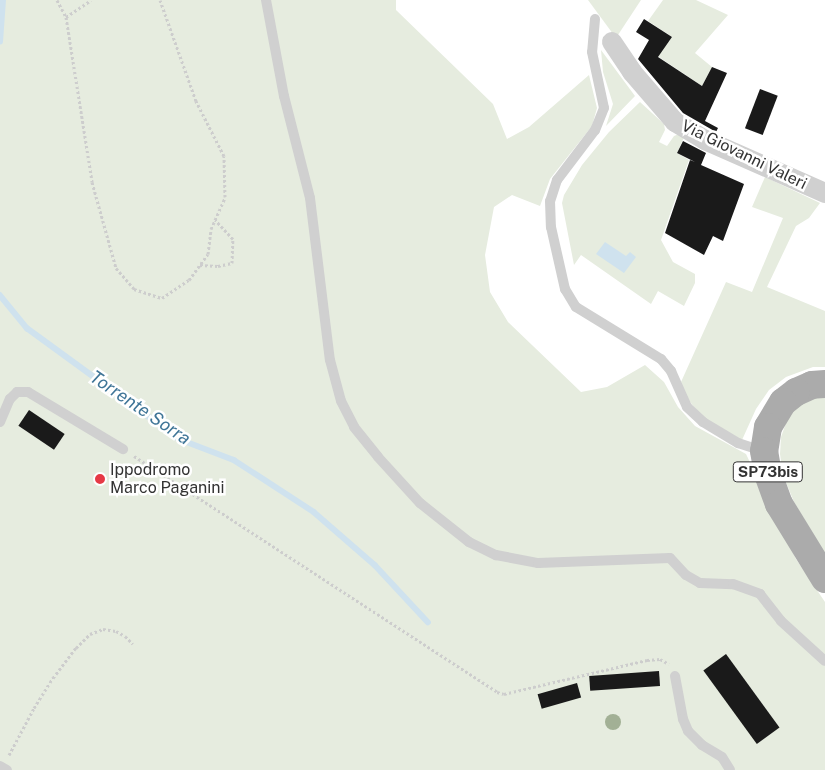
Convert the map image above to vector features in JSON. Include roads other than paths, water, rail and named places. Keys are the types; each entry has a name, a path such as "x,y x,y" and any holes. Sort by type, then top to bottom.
{"main road":[{"name":"SP73bis","path":"825,384 812,386 796,392 783,402 768,427 764,451 768,474 779,504 825,579"}],"street":[{"name":"Via Giovanni Valeri","path":"612,42 632,72 675,122 706,140 825,193"}],"lane":[{"path":"266,0 284,96 310,198 330,360 341,401 354,427 378,457 420,503 469,542 496,555 538,563 670,558 686,575 700,583 733,584 760,594 781,620 825,661"},
{"path":"596,19 592,52 604,108 595,130 557,180 550,201 551,227 565,289 576,306 662,359 671,371 687,407 703,422 738,443 764,451"},
{"path":"0,422 10,399 17,392 28,392 123,449"},
{"path":"675,676 683,719 688,731 702,745 722,757 730,770"}],"water":[{"path":"605,242 626,256 630,252 636,257 624,273 596,254"}],"waterway":[{"name":"Torrente Sorra","path":"0,42 3,0"},
{"name":"Torrente Sorra","path":"0,295 27,328 179,439 234,460 314,512 375,565 428,622"}],"place":[{"name":"Ippodromo Marco Paganini","path":"100,479"}]}
